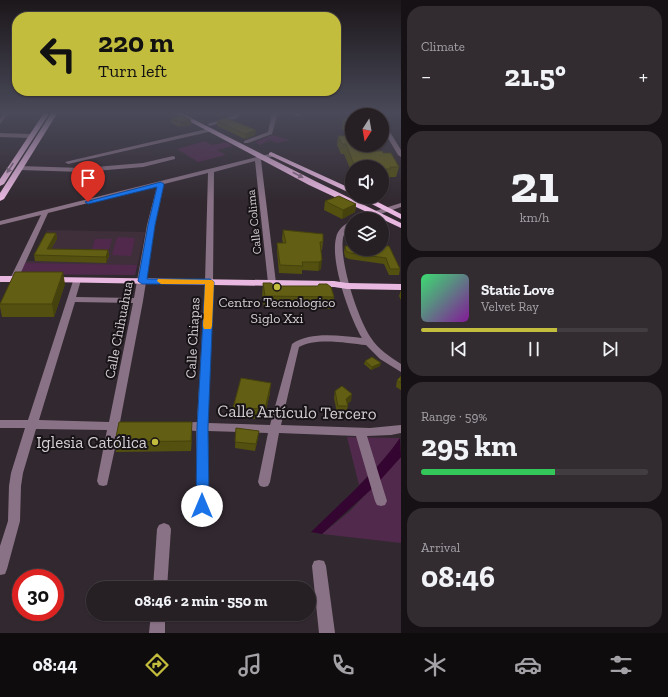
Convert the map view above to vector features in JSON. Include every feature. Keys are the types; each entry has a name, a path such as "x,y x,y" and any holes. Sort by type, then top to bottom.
{"main road":[{"path":"0,184 27,142"},
{"path":"0,199 2,192 20,168 37,142"},
{"path":"234,142 261,158 312,183 345,196"},
{"path":"246,142 345,189"},
{"path":"312,183 345,192"},
{"path":"360,204 372,212"},
{"path":"375,204 401,217"},
{"path":"389,220 401,226"},
{"path":"0,279 12,283 29,279"},
{"path":"45,280 334,284 401,282"},
{"path":"346,284 401,287"}],"street":[{"path":"68,162 151,142"},
{"path":"393,142 401,155"},
{"path":"0,224 273,155"},
{"path":"20,168 83,170 143,165 173,158"},
{"name":"Calle Colima","path":"261,158 272,283"},
{"name":"Calle Chiapas","path":"202,506 202,427 210,282 211,171"},
{"name":"Calle Chihuahua","path":"104,481 139,301 151,225 161,184"},
{"path":"378,212 401,205"},
{"path":"12,283 45,213"},
{"path":"345,229 342,231 339,238 339,256 359,326 369,342 383,356 401,369"},
{"path":"0,569 14,521 16,479 77,280"},
{"path":"71,299 139,301"},
{"path":"264,482 274,429 296,344 311,340 369,342"},
{"path":"0,424 144,426"},
{"name":"Calle Artículo Tercero","path":"173,426 360,431 391,431 401,429"},
{"path":"360,431 381,501"},
{"path":"160,581 164,529"},
{"path":"319,566 328,633"},
{"path":"157,633 158,621"}],"shaded area":[{"path":"203,142 212,145 226,142 233,146 217,150 226,155 198,162 177,149"},
{"path":"255,142 256,142 267,142 260,145"},
{"path":"47,230 145,232 135,275 20,274 26,261 34,261"},
{"path":"117,237 135,238 131,256 112,255"},
{"path":"95,239 112,239 108,253 91,253"},
{"path":"25,263 137,265 135,275 20,274"},
{"path":"347,437 400,438 390,453 359,485"},
{"path":"400,438 401,457 375,486 322,534 311,532 369,476"},
{"path":"401,457 401,543 322,534 350,511"}],"building":[{"path":"349,152 391,153 399,167 390,167 391,169 389,169 389,160 352,160"},
{"path":"339,196 345,199 345,204 356,204 343,210 325,201"},
{"path":"283,230 323,234 323,242 320,242 322,260 319,262 302,262 303,266 280,265 277,243 286,243"},
{"path":"46,233 56,233 47,249 108,250 106,257 34,255"},
{"path":"389,246 400,269 390,269 386,258 372,256 389,256"},
{"path":"15,272 63,272 52,304 0,304"},
{"path":"263,283 271,283 275,286 318,286 319,284 327,284 331,287 334,297 265,296"},
{"path":"372,357 381,363 372,367 365,361"},
{"path":"401,376 401,383 397,380"},
{"path":"241,378 271,383 265,409 233,408"},
{"path":"342,386 352,394 346,399 348,406 338,406 335,391"},
{"path":"119,422 192,422 191,441 115,442"},
{"path":"236,428 259,431 256,444 235,442"}],"slow traffic":[{"path":"161,281 210,282 207,326"}],"place":[{"name":"Centro Tecnologico Siglo Xxi","path":"277,287"},
{"name":"Iglesia Católica","path":"155,442"}],"route":[{"path":"88,202 161,184 151,225 142,281 210,282 202,427 202,506"}]}
